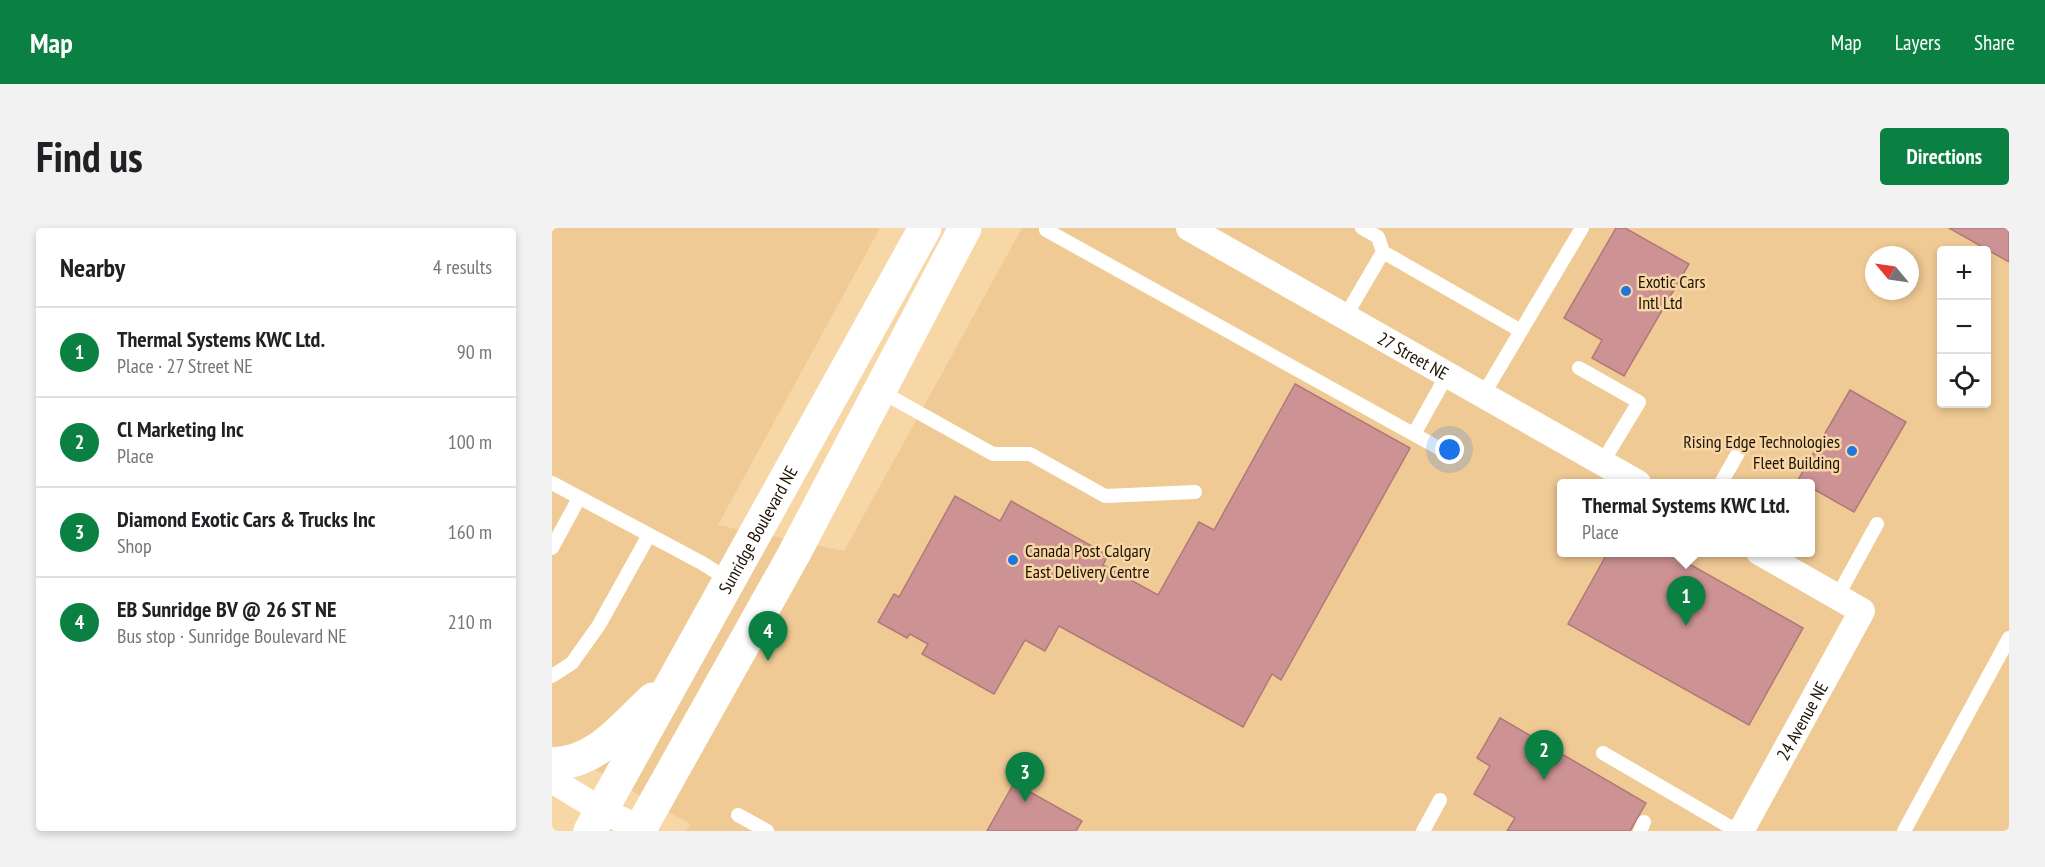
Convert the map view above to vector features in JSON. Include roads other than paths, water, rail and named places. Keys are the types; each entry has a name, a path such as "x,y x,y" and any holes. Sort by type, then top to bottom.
{"street":[{"name":"Sunridge Boulevard NE","path":"595,820 925,228"},
{"path":"552,780 595,820 642,830 794,554 965,228"},
{"name":"27 Street NE","path":"1189,228 1631,479"},
{"path":"1768,557 1837,597"},
{"name":"24 Avenue NE","path":"1739,831 1862,611 1837,597"},
{"path":"552,764 567,763 588,756 600,748 676,677"}],"lane":[{"path":"1345,317 1383,252 1381,233 1362,228"},
{"path":"1483,395 1581,228"},
{"path":"1046,230 1444,451"},
{"path":"1383,252 1521,331"},
{"path":"1579,368 1639,402 1602,463"},
{"path":"1414,434 1447,375"},
{"path":"880,391 993,454 1030,454 1105,496 1195,492"},
{"path":"1723,479 1738,453"},
{"path":"552,483 730,581"},
{"path":"552,548 558,527 579,498"},
{"path":"1837,597 1877,524"},
{"path":"552,676 572,663 599,625 648,535"},
{"path":"1904,831 2009,638"},
{"path":"1603,753 1739,831"},
{"path":"1423,831 1440,800"},
{"path":"738,815 767,831"}],"place":[{"name":"Exotic Cars Intl Ltd","path":"1626,291"},
{"name":"Rising Edge Technologies Fleet Building","path":"1852,451"},
{"name":"Canada Post Calgary East Delivery Centre","path":"1013,560"},
{"name":"Thermal Systems KWC Ltd.","path":"1686,626"},
{"name":"EB Sunridge BV @ 26 ST NE","path":"768,661"},
{"name":"Cl Marketing Inc","path":"1544,780"},
{"name":"Diamond Exotic Cars & Trucks Inc","path":"1025,802"}]}
